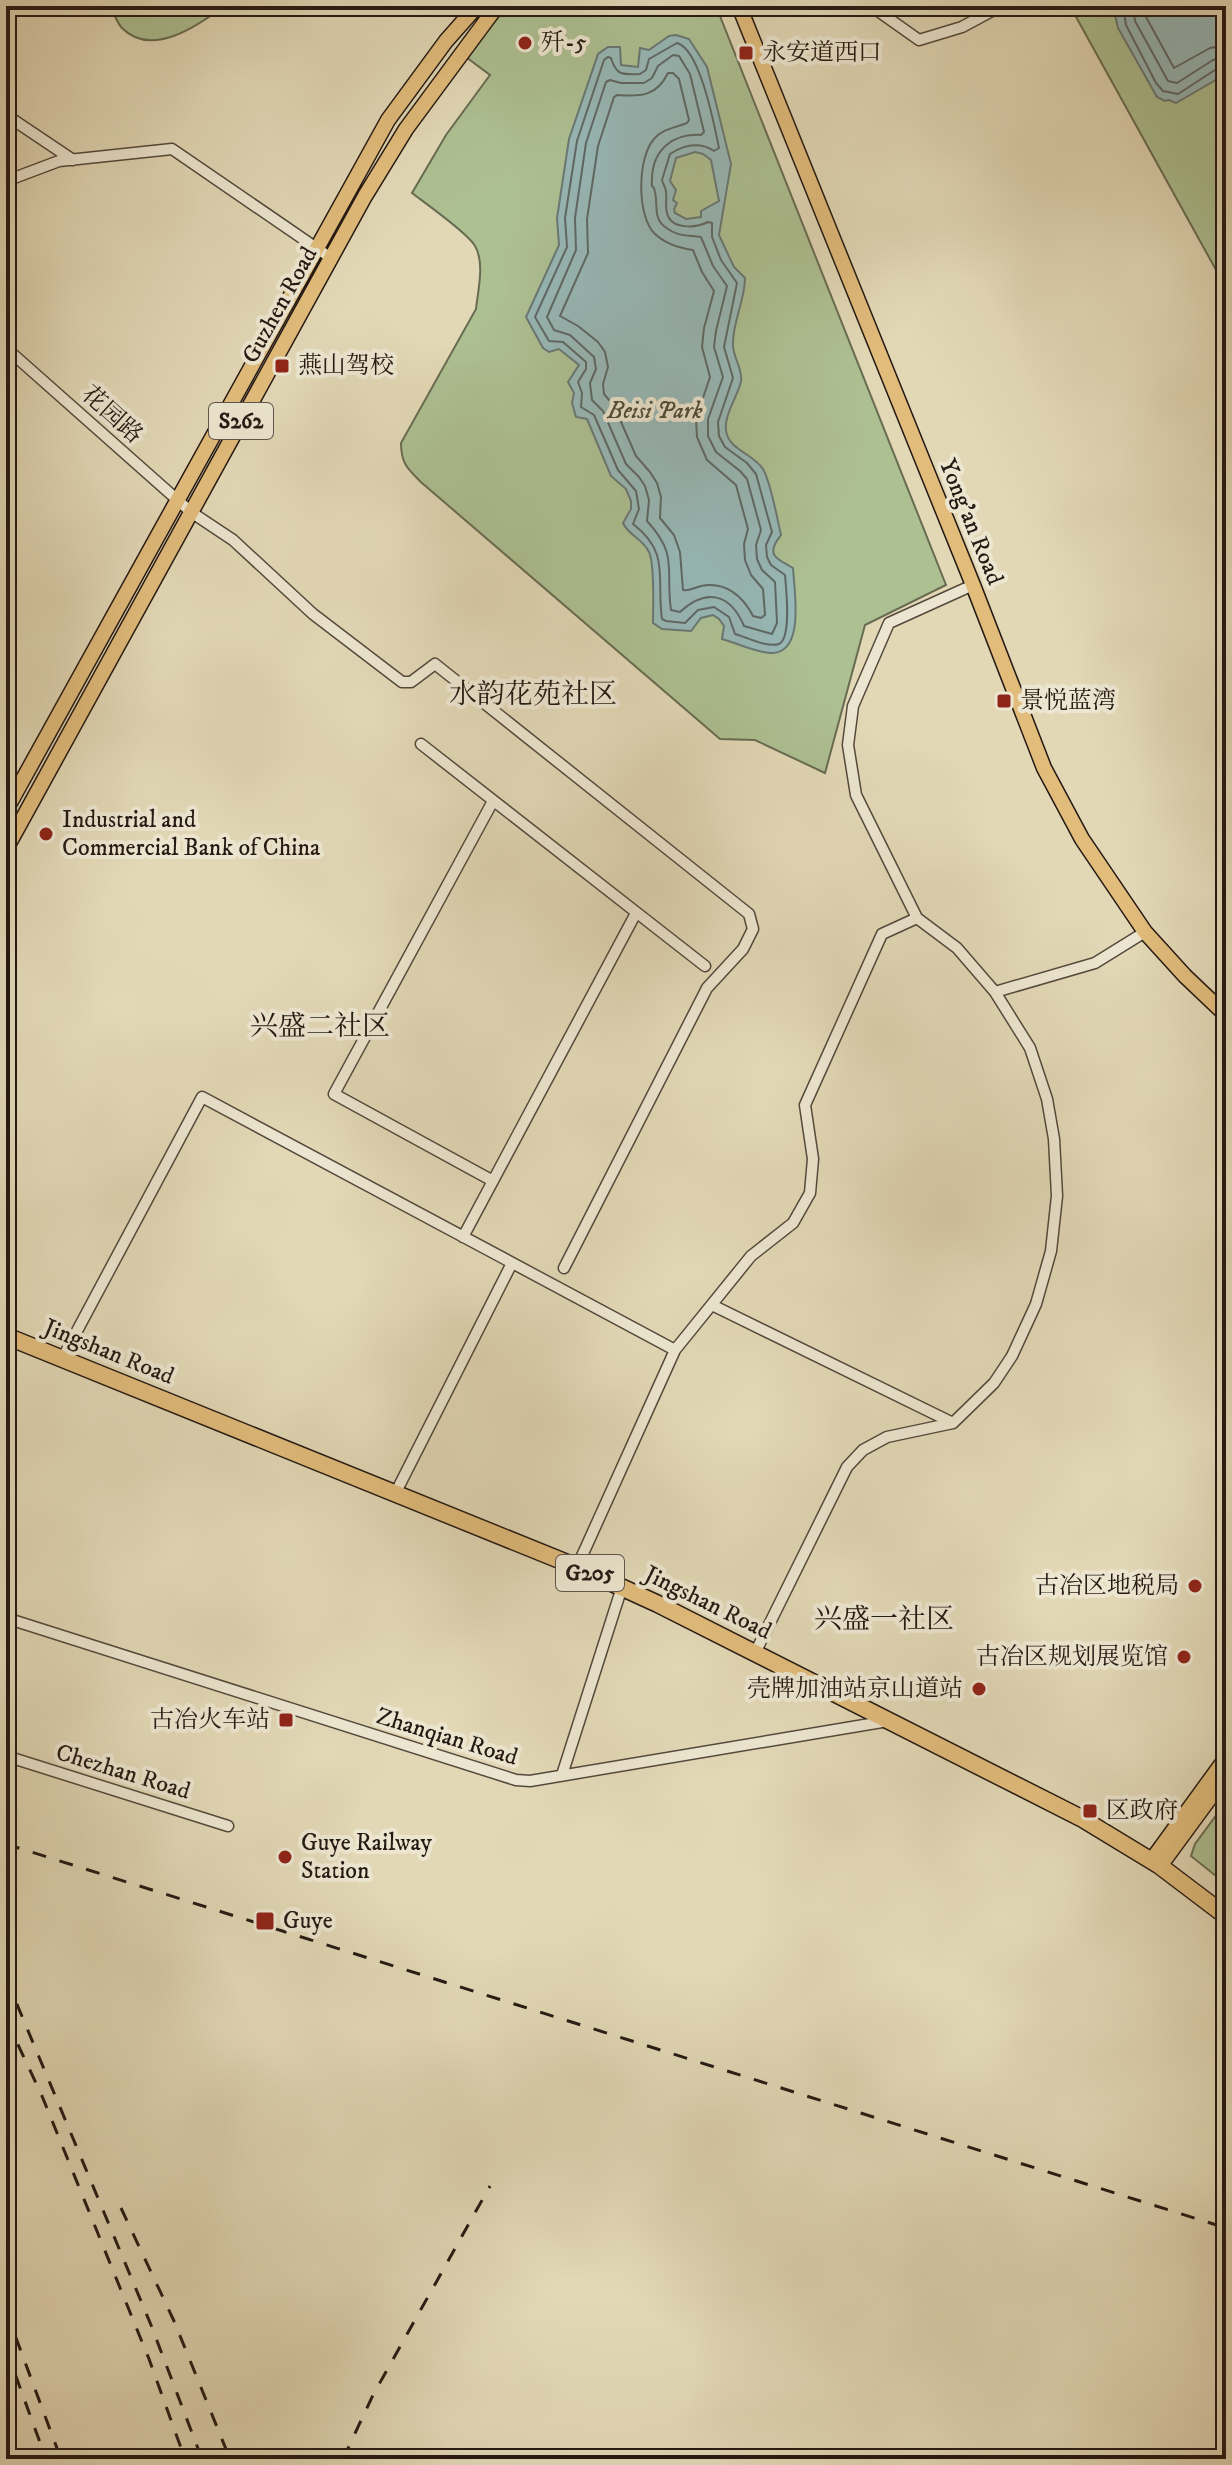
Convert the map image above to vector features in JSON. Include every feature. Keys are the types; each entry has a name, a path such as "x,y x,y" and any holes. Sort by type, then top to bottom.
{"highway":[{"name":"Jingshan Road","path":"6,1336 622,1587 1081,1818 1155,1864 1226,1916"}],"main road":[{"name":"Guzhen Road","path":"6,810 388,120 446,41 477,6"},
{"name":"Guzhen Road","path":"6,849 331,258 406,129 497,6"},
{"name":"Yong'an Road","path":"739,6 1044,768 1082,839 1145,932 1226,1015"},
{"path":"1155,1864 1226,1758"},
{"path":"1155,1864 1226,1776"}],"street":[{"path":"871,6 919,40 962,27 1001,6"},
{"path":"6,115 73,160"},
{"path":"6,181 59,161 172,149 331,258"},
{"name":"花园路","path":"6,348 191,512 233,540 313,614 402,682 411,682 435,664 749,914 753,929 743,949 707,988 564,1268"},
{"path":"755,1653 847,1467 863,1450 887,1437 953,1423 994,1383 1012,1356 1036,1304 1051,1251 1057,1196 1054,1139 1047,1099 1030,1048 995,992 957,948 917,918 856,795 848,745 853,706 889,623 973,585"},
{"path":"421,744 705,966"},
{"path":"493,801 334,1094 493,1181"},
{"path":"463,1237 636,913"},
{"path":"577,1567 675,1350 751,1256 793,1223 810,1193 813,1159 805,1105 882,934 917,918"},
{"path":"995,992 1095,963 1145,932"},
{"path":"62,1359 202,1097 675,1350"},
{"path":"395,1494 512,1263"},
{"path":"712,1305 953,1423"},
{"path":"562,1775 622,1587"},
{"name":"Zhanqian Road","path":"6,1618 516,1780 530,1781 890,1721"},
{"name":"Chezhan Road","path":"6,1756 228,1826"}],"green space":[{"path":"110,6 224,6 188,30 174,36 147,40 122,28"},
{"name":"Beisi Park","path":"507,6 716,6 946,585 865,625 825,773 755,740 720,739 422,483 404,461 401,443 476,309 480,277 480,260 471,241 412,193 446,135 490,75 466,57"},
{"path":"1070,6 1226,6 1226,288"},
{"path":"1226,1802 1226,1884 1191,1856 1195,1844"}],"water":[{"path":"1117,6 1226,6 1226,74 1176,103 1157,97 1118,28 1115,15"},
{"path":"669,36 689,39 707,67 731,164 719,235 734,267 745,278 733,337 741,381 726,422 727,435 738,449 759,464 766,475 781,535 773,552 793,568 795,591 795,620 789,644 781,651 770,653 722,639 724,626 713,615 701,618 691,631 662,629 653,623 651,558 623,523 631,509 631,501 626,489 611,476 587,419 576,417 572,403 574,393 568,382 579,365 559,349 549,352 543,348 526,317 559,245 557,218 569,139 598,54 608,47 620,47 621,65 638,67 640,48 649,50","holes":["695,152 711,160 719,201 701,211 701,217 686,219 675,213 674,209 676,190 670,181 676,158"]}],"railway":[{"path":"6,1844 1226,2228"},
{"path":"6,1978 151,2325 202,2459"},
{"path":"6,2019 42,2096 149,2359 185,2459"},
{"path":"343,2459 373,2395 490,2186"},
{"path":"121,2208 174,2321 230,2459"},
{"path":"6,2311 61,2459"},
{"path":"6,2349 46,2459"}],"place":[{"name":"歼-5","path":"525,43"},
{"name":"永安道西口","path":"746,53"},
{"name":"燕山驾校","path":"282,366"},
{"name":"景悦蓝湾","path":"1004,701"},
{"name":"Industrial and Commercial Bank of China","path":"46,834"},
{"name":"古冶区地税局","path":"1195,1586"},
{"name":"古冶区规划展览馆","path":"1184,1657"},
{"name":"壳牌加油站京山道站","path":"979,1689"},
{"name":"古冶火车站","path":"286,1720"},
{"name":"区政府","path":"1090,1811"},
{"name":"Guye Railway Station","path":"285,1857"},
{"name":"Guye","path":"265,1921"}],"district":[{"name":"水韵花苑社区","path":"533,694"},
{"name":"兴盛二社区","path":"320,1026"},
{"name":"兴盛一社区","path":"884,1619"}]}
